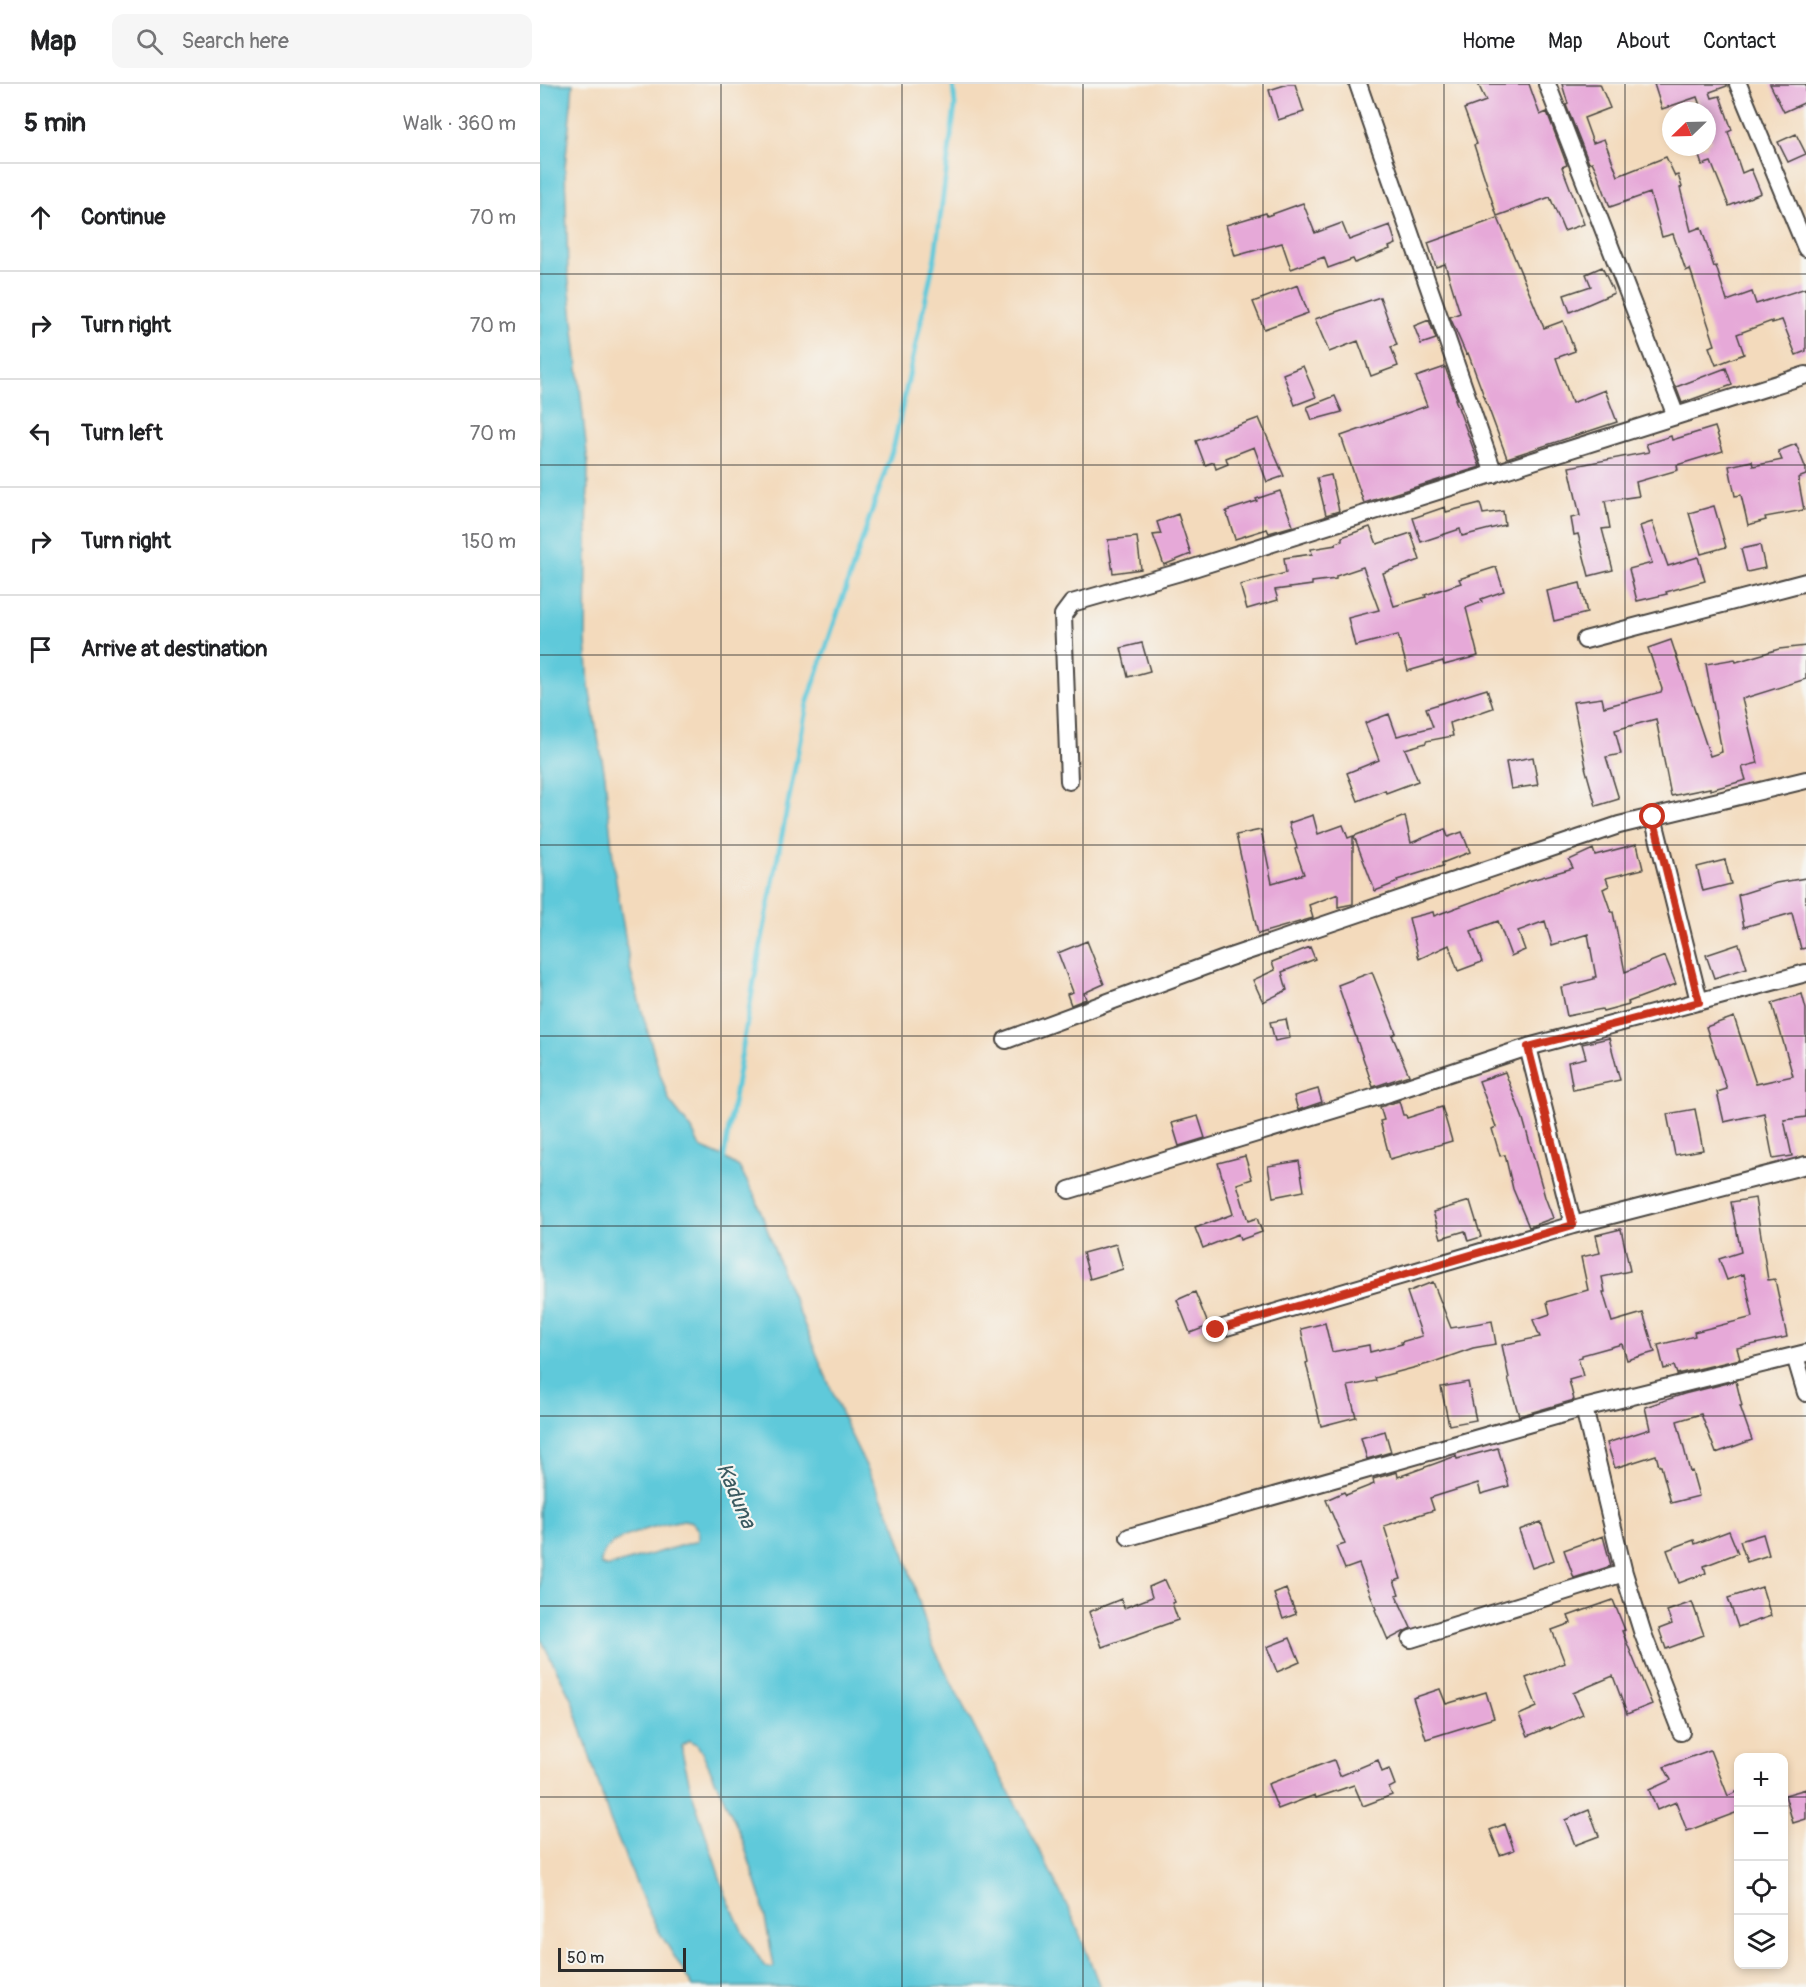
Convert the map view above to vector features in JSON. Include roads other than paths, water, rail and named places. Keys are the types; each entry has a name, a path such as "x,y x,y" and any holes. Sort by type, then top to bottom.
{"street":[{"path":"1358,84 1494,474"},
{"path":"1547,84 1676,416"},
{"path":"1738,84 1806,248"},
{"path":"1069,781 1063,615 1072,603 1184,571 1806,375"},
{"path":"1585,640 1806,582"},
{"path":"1006,1040 1238,954 1619,825 1806,780"},
{"path":"1653,817 1699,1002"},
{"path":"1069,1190 1389,1093 1528,1047 1806,973"},
{"path":"1528,1047 1573,1225"},
{"path":"1216,1330 1573,1225 1806,1165"},
{"path":"1129,1537 1584,1408 1801,1354 1806,1393"},
{"path":"1584,1408 1624,1573 1643,1634 1681,1732"},
{"path":"1411,1639 1624,1573"}],"water":[{"name":"Kaduna","path":"540,84 573,84 565,167 568,272 588,464 586,640 589,687 605,776 614,869 631,973 670,1102 692,1130 700,1147 739,1167 756,1198 782,1271 847,1427 896,1527 932,1644 1074,1920 1100,1987 693,1987 655,1925 644,1902 610,1820 572,1700 540,1637","holes":["684,1520 692,1522 698,1530 697,1541 607,1567 601,1565 604,1552 617,1541 646,1530","689,1740 697,1744 703,1754 740,1833 761,1897 774,1966 772,1968 765,1967 743,1933 725,1893 692,1793 682,1752 682,1746"]}],"waterway":[{"path":"723,1162 754,981 807,704 894,445 935,256 955,106 953,84"}]}
